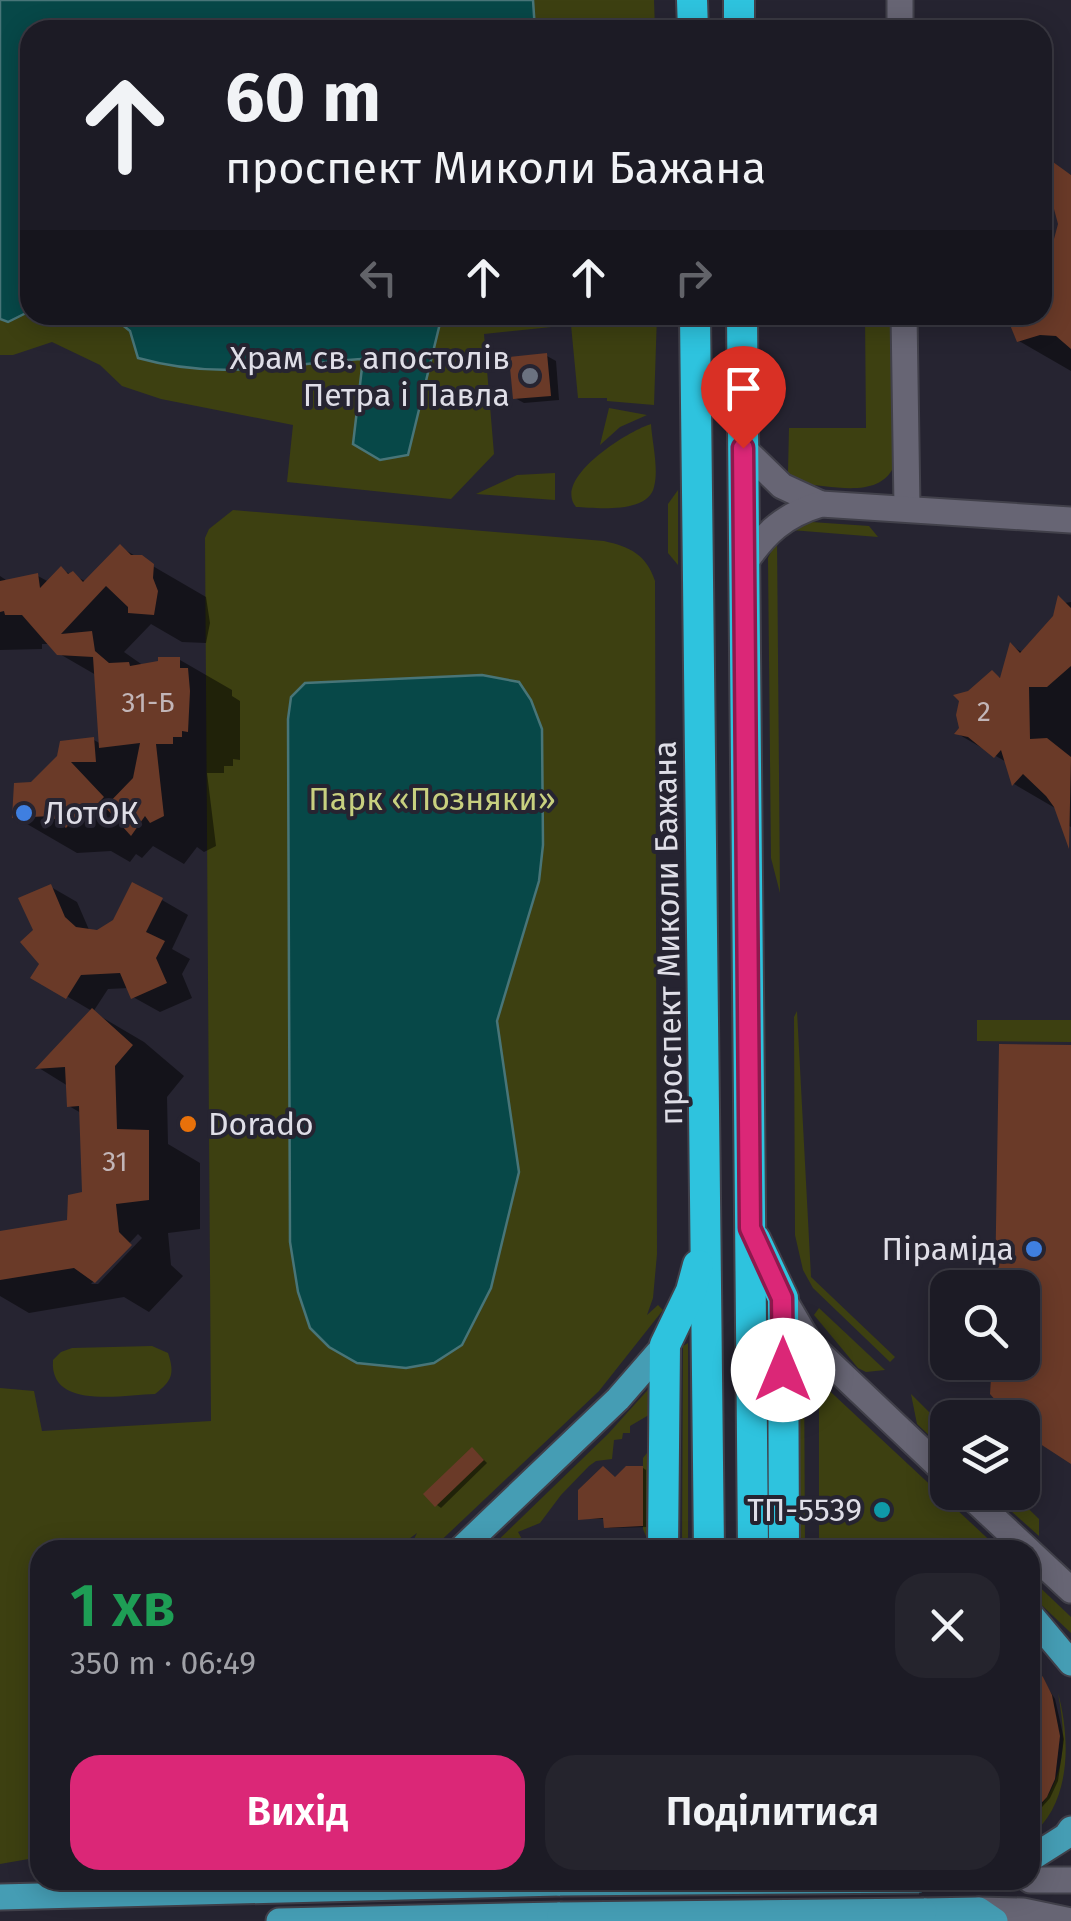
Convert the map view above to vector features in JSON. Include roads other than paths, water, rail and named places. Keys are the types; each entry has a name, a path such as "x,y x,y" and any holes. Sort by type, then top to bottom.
{"highway":[{"name":"проспект Миколи Бажана","path":"695,325 709,1540"},
{"path":"742,325 753,1540"},
{"path":"750,1228 782,1298 784,1540"},
{"path":"663,1540 665,1345 690,1291 706,1233"},
{"path":"664,1890 665,1921"},
{"path":"712,1890 712,1921"},
{"path":"756,1890 757,1921"},
{"path":"787,1890 788,1921"}],"main road":[{"path":"470,1540 618,1399 665,1345"},
{"path":"1040,1626 1071,1663"},
{"path":"1040,1853 1071,1829"},
{"path":"12,1896 38,1890"},
{"path":"12,1896 217,1890"},
{"path":"279,1921 924,1910 987,1916"}],"street":[{"path":"904,325 907,508"},
{"path":"743,448 782,486 821,504"},
{"path":"744,564 770,530 798,511 821,504 1071,520"},
{"path":"782,1298 810,1344 930,1458"},
{"path":"985,1510 1017,1540"},
{"path":"1040,1561 1071,1590"},
{"path":"1040,1880 1071,1880"},
{"path":"987,1916 1023,1912 1071,1921"}],"place":[{"name":"Храм св. апостолів Петра і Павла","path":"530,376"},
{"name":"ЛотОК","path":"24,813"},
{"name":"Dorado","path":"188,1124"},
{"name":"Піраміда","path":"1034,1249"},
{"name":"ТП-5539","path":"882,1510"}],"park label":[{"name":"Парк «Позняки»","path":"432,799"}]}
